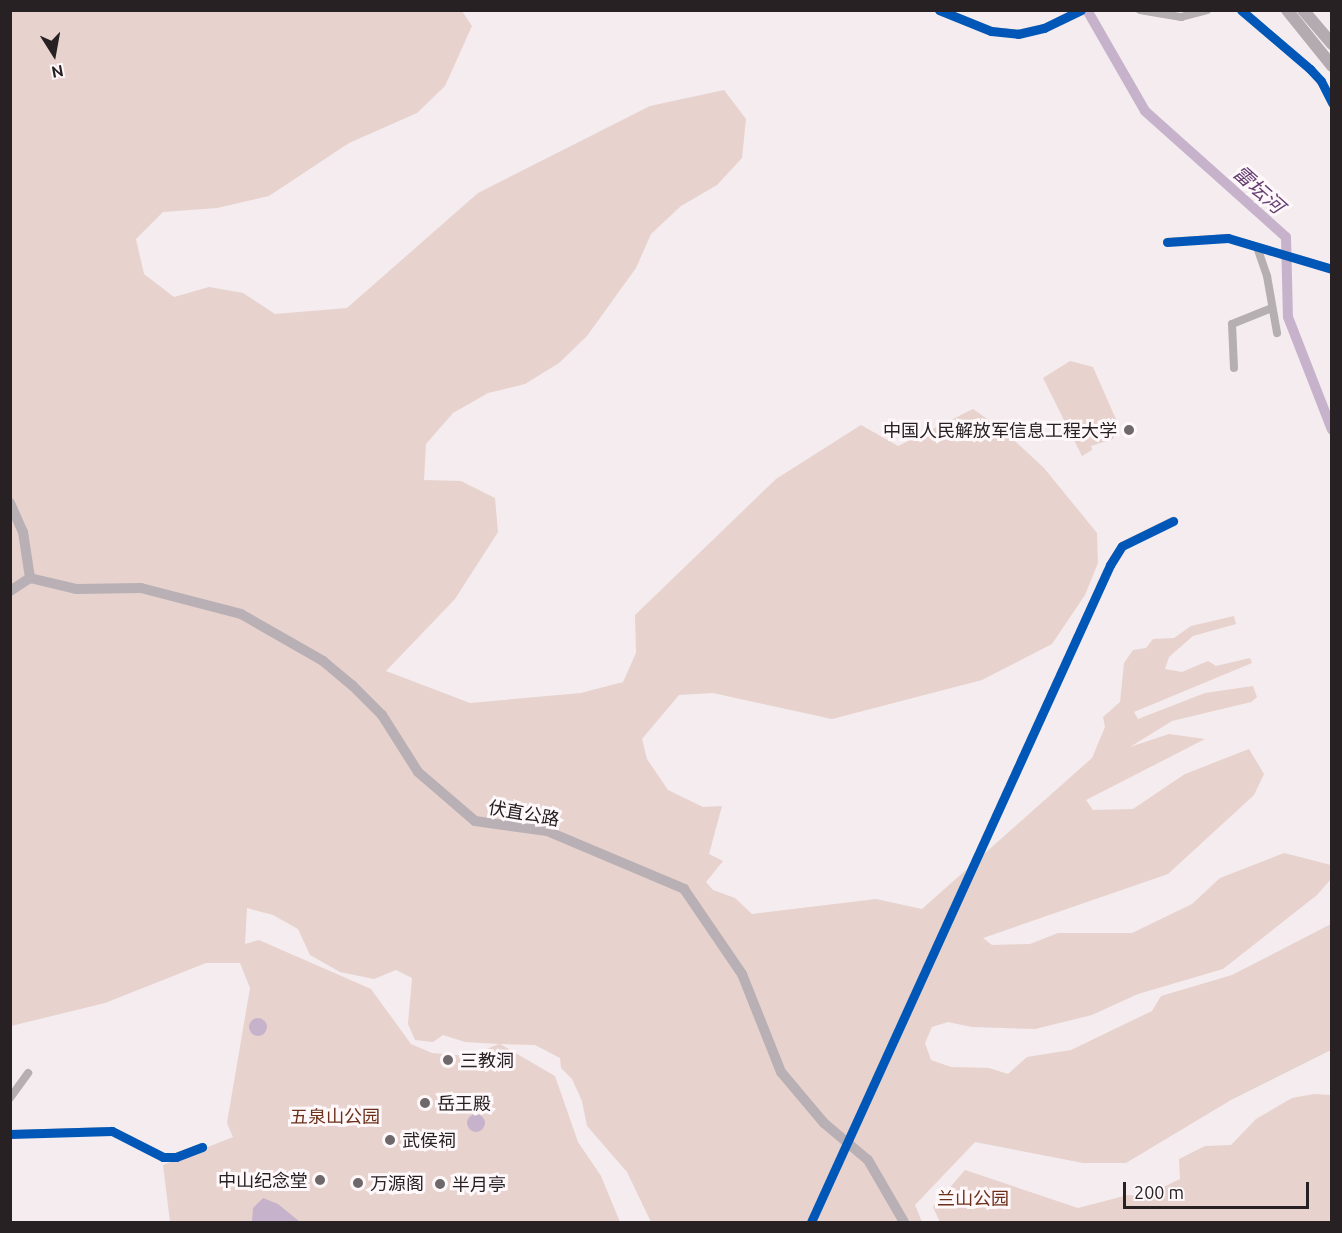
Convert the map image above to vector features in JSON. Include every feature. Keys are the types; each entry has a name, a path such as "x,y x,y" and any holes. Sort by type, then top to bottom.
{"highway":[{"path":"1287,10 1332,66"},
{"path":"1303,10 1332,44"}],"main road":[{"path":"10,503 23,532 30,578 10,591"},
{"name":"伏直公路","path":"30,578 76,589 141,588 241,614 323,662 352,685 381,715 418,772 475,821 547,831 684,889 741,974 781,1072 824,1123 868,1160 904,1222"}],"street":[{"path":"939,10 991,31 1018,34 1044,28 1081,10"},
{"path":"1140,10 1181,17 1207,10"},
{"path":"1241,10 1310,69 1321,81 1332,103"},
{"path":"1167,242 1228,238 1332,269"},
{"path":"1257,247 1267,276 1277,333"},
{"path":"1234,368 1232,324 1272,308"},
{"path":"1110,565 1122,546 1173,521"},
{"path":"10,1098 28,1072"},
{"path":"10,1134 111,1131 163,1157 176,1157 202,1147"}],"green space":[{"name":"五泉山公园","path":"10,11 462,11 472,26 445,86 417,113 349,143 269,196 217,208 163,212 136,239 144,274 174,297 209,287 243,293 275,314 347,308 478,193 650,106 724,90 746,119 742,158 717,185 681,206 651,234 636,268 587,336 559,363 525,384 488,393 453,413 426,444 424,480 461,481 495,498 498,532 455,599 386,671 470,703 581,693 623,682 636,653 635,615 776,479 861,425 898,446 973,409 1003,430 1044,468 1097,533 1098,563 1085,595 1052,644 982,680 832,719 713,693 679,695 642,739 647,759 668,790 703,807 722,806 709,854 723,861 706,882 713,890 735,898 752,914 876,899 922,909 1092,758 1105,727 1103,717 1120,702 1124,663 1133,650 1146,648 1153,639 1174,638 1191,626 1234,616 1236,624 1193,636 1169,657 1165,669 1182,672 1208,661 1216,666 1250,658 1252,663 1134,712 1138,719 1205,693 1253,686 1257,697 1251,702 1172,721 1130,747 1169,734 1205,739 1086,800 1093,810 1133,809 1185,774 1249,749 1264,774 1254,795 1168,874 983,938 992,945 1030,944 1058,933 1132,933 1192,904 1220,878 1284,853 1331,865 1331,879 1317,895 1223,969 1138,994 1092,1015 1035,1029 972,1027 948,1022 932,1027 925,1043 931,1060 951,1067 989,1068 1008,1074 1027,1057 1071,1050 1152,1011 1161,996 1232,975 1331,924 1331,1050 1231,1100 1126,1163 1083,1163 975,1142 915,1205 922,1222 651,1222 627,1172 587,1126 582,1101 572,1079 561,1068 560,1058 535,1045 500,1044 555,1076 578,1142 601,1176 620,1222 170,1222 163,1165 233,1137 227,1123 250,988 240,963 206,963 105,1003 11,1026","holes":["247,908 273,915 298,929 310,955 340,972 374,979 396,970 412,978 408,1024 415,1040 433,1042 443,1035 465,1042 499,1044 468,1056 432,1053 411,1044 371,989 259,940 245,944"]},
{"path":"1070,361 1093,367 1118,424 1113,439 1091,446 1092,450 1082,456 1043,378"},
{"name":"兰山公园","path":"1314,1094 1331,1095 1331,1222 940,1222 933,1207 965,1170 1078,1208 1128,1195 1143,1197 1180,1179 1179,1159 1205,1146 1231,1145 1256,1119 1292,1098"}],"shaded area":[{"path":"258,1018 264,1021 267,1027 264,1033 258,1036 252,1033 249,1027 252,1021"},
{"path":"476,1114 482,1117 485,1123 482,1129 476,1132 470,1129 467,1123 470,1117"},
{"path":"263,1198 278,1204 300,1222 252,1222 253,1208"}],"waterway":[{"name":"雷坛河","path":"1087,10 1145,111 1286,237 1288,317 1332,430"}],"tunnel":[{"path":"811,1222 1110,565"}],"cycle path":[{"path":"939,10 991,31 1018,34 1044,28 1081,10"},
{"path":"1241,10 1310,69 1321,81 1332,103"},
{"path":"1167,242 1228,238 1332,269"},
{"path":"811,1222 1110,565 1122,546 1173,521"},
{"path":"10,1134 112,1131 163,1157 176,1157 202,1147"}],"place":[{"name":"中国人民解放军信息工程大学","path":"1129,430"},
{"name":"三教洞","path":"448,1060"},
{"name":"岳王殿","path":"425,1103"},
{"name":"武侯祠","path":"390,1140"},
{"name":"中山纪念堂","path":"320,1180"},
{"name":"万源阁","path":"358,1183"},
{"name":"半月亭","path":"440,1184"}]}
